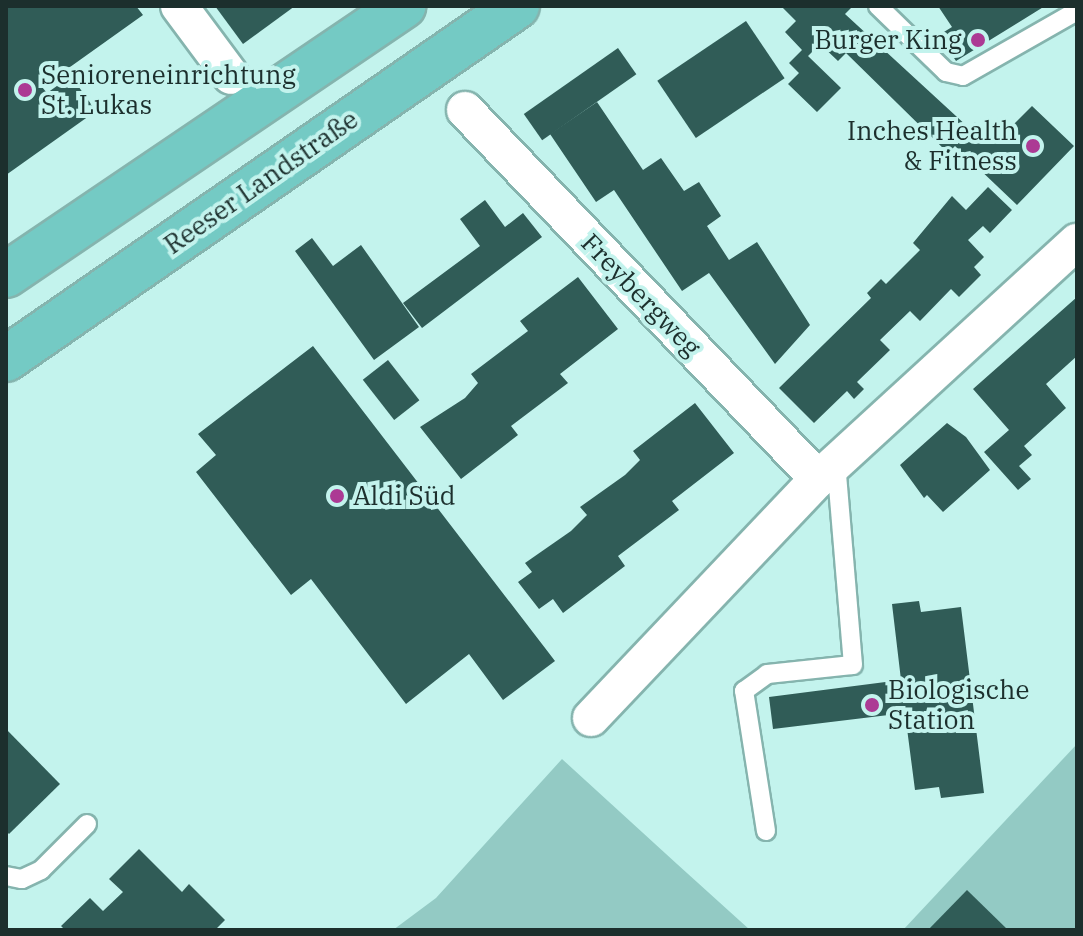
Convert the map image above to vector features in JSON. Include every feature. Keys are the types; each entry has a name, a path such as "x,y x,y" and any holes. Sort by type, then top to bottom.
{"main road":[{"path":"6,275 403,6"},
{"name":"Reeser Landstraße","path":"6,359 517,6"}],"street":[{"path":"179,6 231,76"},
{"name":"Freybergweg","path":"465,110 827,472"},
{"path":"591,718 827,472 1077,242"}],"lane":[{"path":"878,6 946,72 963,76 1077,11"},
{"path":"766,831 744,691 767,674 853,665 827,472"},
{"path":"6,876 22,879 41,870 87,824"}],"shaded area":[{"path":"1077,744 1077,930 903,930"},
{"path":"562,759 750,930 393,930 436,898"}],"building":[{"name":"Senioreneinrichtung St. Lukas","path":"6,6 136,6 143,15 42,87 47,93 71,76 96,111 6,175"},
{"path":"215,6 295,6 243,44"},
{"path":"781,6 853,6 845,14 969,128 975,122 1000,138 1032,106 1074,146 1017,205 955,146 948,153 846,53 838,61 820,44 808,56 841,88 817,112 788,84 799,73 789,63 802,50 785,32 796,21"},
{"name":"Burger King","path":"938,6 1045,6 956,61 939,35 952,27"},
{"path":"746,21 785,78 696,138 657,81"},
{"path":"618,48 636,74 542,140 524,114"},
{"path":"597,102 643,170 661,158 684,191 699,182 721,216 707,226 729,260 757,242 810,325 775,364 709,273 682,291 614,190 596,202 550,134"},
{"path":"988,187 1012,210 990,233 983,226 968,240 984,257 974,267 981,275 959,297 951,289 920,321 910,311 880,340 890,350 857,382 864,389 854,399 847,391 814,423 779,388 871,298 867,293 881,279 886,284 920,250 913,243 952,196 966,210"},
{"path":"485,200 505,227 523,213 542,237 422,328 403,303 480,246 460,219"},
{"path":"312,238 333,266 361,245 419,327 374,360 295,251"},
{"path":"578,277 618,329 560,374 568,383 511,426 518,435 461,479 420,427 465,398 478,383 471,374 528,331 520,321"},
{"path":"1077,297 1077,356 1046,384 1066,408 1024,446 1032,455 1019,466 1031,479 1018,490 984,452 1009,430 973,389"},
{"name":"Aldi Süd","path":"313,346 555,661 503,700 469,654 406,704 311,579 291,595 196,472 216,455 198,434"},
{"path":"388,360 419,400 394,420 363,380"},
{"path":"695,403 734,453 672,501 679,510 618,556 625,566 563,613 553,599 539,609 518,582 532,572 525,563 571,531 587,515 580,507 625,475 640,460 633,451"},
{"path":"947,423 966,437 990,470 943,512 927,495 924,498 900,465"},
{"name":"Biologische Station","path":"919,601 921,612 961,607 984,793 941,798 939,787 915,790 905,713 773,729 769,697 901,680 892,604"},
{"path":"6,729 60,784 9,834 6,831"},
{"path":"139,849 182,892 189,884 225,920 215,930 65,930 61,926 90,898 103,911 123,892 109,879"},
{"path":"967,890 1008,930 928,930"}],"place":[{"name":"Burger King","path":"978,40"},
{"name":"Senioreneinrichtung St. Lukas","path":"25,90"},
{"name":"Inches Health & Fitness","path":"1033,146"},
{"name":"Aldi Süd","path":"337,496"},
{"name":"Biologische Station","path":"872,705"}]}
